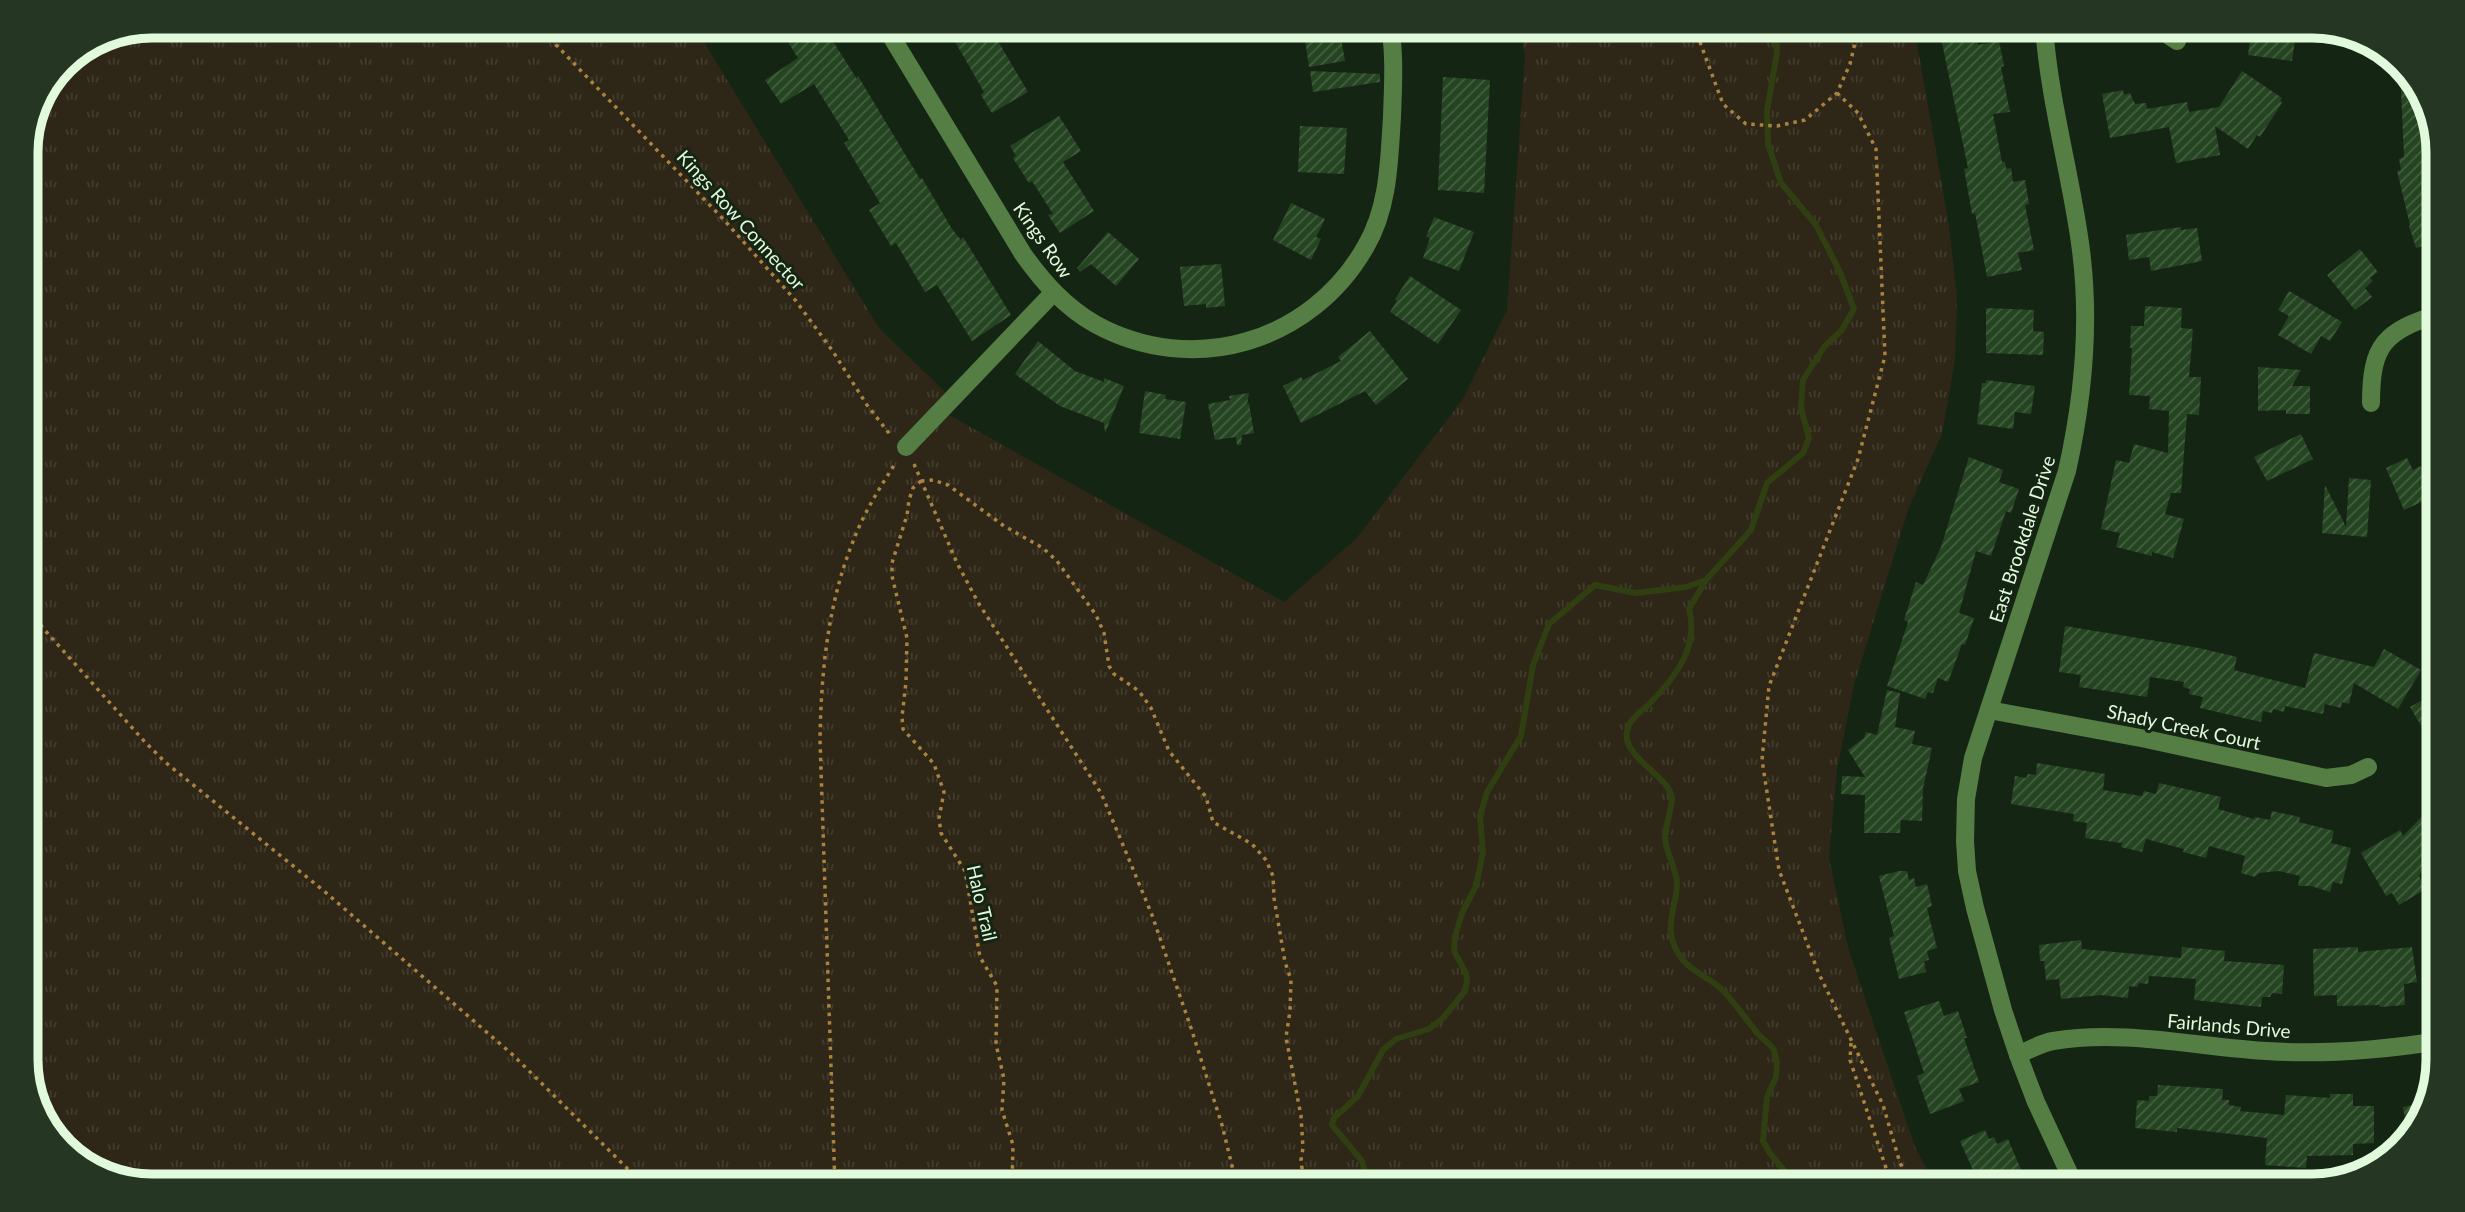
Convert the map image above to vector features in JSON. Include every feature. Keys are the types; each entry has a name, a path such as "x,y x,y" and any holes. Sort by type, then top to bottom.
{"street":[{"name":"Kings Row","path":"892,38 1041,280 1065,303 1094,324 1127,338 1156,346 1188,349 1221,348 1254,340 1276,331 1303,316 1330,294 1350,271 1380,215 1388,179 1394,73 1391,38"},
{"name":"East Brookdale Drive","path":"2046,38 2080,243 2086,331 2084,382 2067,471 1973,758 1966,799 1968,871 2003,1010 2036,1102 2069,1174"},
{"path":"2172,38 2177,41"},
{"path":"906,447 1054,292"},
{"path":"2371,403 2371,373 2376,354 2399,329 2426,319"},
{"name":"Shady Creek Court","path":"1989,710 2146,739 2326,778 2351,775 2368,767"},
{"name":"Fairlands Drive","path":"2018,1055 2050,1041 2091,1038 2124,1038 2312,1053 2365,1051 2426,1043"}],"path":[{"name":"Kings Row Connector","path":"549,38 715,211 787,291 832,350 867,405 895,440 906,447"},
{"path":"1698,38 1723,104 1746,124 1777,125 1805,120 1837,93 1850,64 1856,38"},
{"path":"1837,93 1858,113 1876,149 1885,356 1858,459 1769,687 1762,760 1779,870 1819,974 1883,1105 1900,1163 1907,1174"},
{"path":"835,1174 820,764 821,687 838,590 854,538 879,489 906,447"},
{"path":"1234,1174 1222,1125 1156,927 1101,793 979,604 957,564 921,481 933,480 948,485 1004,526 1043,548 1057,561 1096,615 1104,633 1114,674 1139,691 1151,708 1169,751 1206,797 1213,822 1252,844 1266,860 1273,876 1285,962 1291,980 1287,1050 1301,1116 1303,1174"},
{"name":"Halo Trail","path":"921,481 913,488 892,563 892,576 907,638 903,729 934,764 941,780 944,792 939,818 941,833 965,871 980,957 998,986 996,1044 1004,1079 1002,1110 1013,1145 1012,1174"},
{"path":"39,622 165,762 324,891 478,1024 633,1174"},
{"path":"1852,1040 1850,1060 1888,1174"}],"green space":[{"path":"701,38 879,328 945,392 942,419 949,415 1284,602 1356,539 1463,399 1507,310 1525,56 1522,38 1916,38 1949,226 1957,298 1955,360 1942,434 1909,507 1854,685 1837,770 1829,858 1848,947 1915,1147 1930,1174 152,1174 123,1170 102,1162 77,1145 58,1123 45,1096 39,1067 39,145 42,123 50,102 62,83 77,67 95,54 137,39"}],"building":[{"path":"786,38 831,38 857,79 858,76 952,229 961,240 963,237 1011,315 972,341 937,285 925,292 896,243 891,246 869,210 880,203 844,143 849,140 814,84 781,104 765,80 798,58"},
{"path":"953,38 996,38 1028,92 992,113 981,95 984,92"},
{"path":"1305,38 1341,38 1345,61 1309,67"},
{"path":"1941,38 1977,38 1978,45 1999,41 2010,112 1993,114 2002,162 2005,162 2006,169 2011,168 2013,182 2025,180 2029,204 2025,205 2034,250 2018,253 2022,270 1987,277 1964,169 1968,168"},
{"path":"2250,38 2295,38 2292,61 2248,55"},
{"path":"1310,71 1380,74 1380,82 1313,92"},
{"path":"2242,71 2282,98 2282,103 2260,137 2257,135 2248,149 2215,126 2220,155 2176,163 2169,127 2110,138 2102,94 2123,90 2124,95 2130,93 2135,104 2146,103 2147,109 2187,102 2189,112 2219,107"},
{"path":"1443,77 1490,80 1484,193 1438,190"},
{"path":"2401,80 2415,102 2426,145 2426,245 2416,248 2397,171 2401,170 2399,159 2404,157"},
{"path":"1059,116 1081,151 1063,162 1094,211 1060,233 1048,215 1053,214 1013,158 1016,156 1010,146"},
{"path":"1300,126 1347,128 1344,174 1298,172"},
{"path":"1291,203 1325,219 1316,237 1321,239 1311,260 1273,240"},
{"path":"1434,217 1474,232 1459,271 1423,258 1430,238 1426,237"},
{"path":"2181,227 2181,230 2197,228 2202,261 2151,271 2149,257 2129,260 2126,235"},
{"path":"1108,232 1139,259 1116,286 1091,264 1080,272 1077,268"},
{"path":"2360,249 2378,272 2370,278 2373,281 2365,288 2372,297 2355,310 2327,275"},
{"path":"1221,264 1225,306 1184,306 1180,267"},
{"path":"1410,276 1461,310 1438,344 1390,312"},
{"path":"2289,291 2342,322 2330,341 2321,336 2311,354 2278,335 2289,316 2278,310"},
{"path":"2145,306 2182,308 2181,328 2193,329 2189,377 2201,377 2199,415 2187,414 2181,493 2171,493 2165,514 2184,519 2173,558 2116,547 2120,533 2101,529 2116,460 2129,463 2134,444 2168,453 2169,411 2149,409 2150,396 2129,395 2131,326 2144,326"},
{"path":"1986,308 2034,310 2033,331 2044,332 2043,355 1986,353"},
{"path":"1370,331 1408,379 1376,405 1365,391 1301,423 1283,386 1301,377 1303,380 1341,361 1338,357"},
{"path":"1038,341 1075,371 1124,386 1105,433 1104,423 1060,406 1015,374"},
{"path":"2258,367 2301,370 2292,386 2310,386 2310,414 2286,414 2286,410 2258,411"},
{"path":"1986,380 2035,386 2031,414 2015,412 2013,429 1977,424 1982,383 1986,383"},
{"path":"1145,391 1166,395 1165,399 1186,402 1180,439 1139,433"},
{"path":"1249,393 1247,405 1249,403 1254,433 1242,435 1241,445 1237,445 1236,437 1215,440 1208,404 1230,400 1229,396"},
{"path":"2301,434 2313,459 2267,481 2254,457"},
{"path":"1969,457 2003,470 1999,482 2019,489 2011,513 2006,511 1991,556 1976,551 1959,613 1974,618 1965,645 1962,644 1948,682 1938,678 1933,693 1928,692 1925,699 1887,686 1908,622 1904,620 1916,582 1923,585 1941,547"},
{"path":"2407,458 2413,470 2420,466 2423,471 2426,470 2426,500 2404,510 2386,468"},
{"path":"2349,478 2371,480 2367,537 2322,533 2325,485 2346,527"},
{"path":"2065,626 2199,648 2237,657 2234,670 2305,688 2314,653 2374,667 2384,649 2421,670 2398,709 2354,683 2349,704 2342,702 2341,708 2325,704 2323,714 2285,706 2284,712 2273,709 2272,713 2263,711 2261,722 2200,708 2203,697 2189,694 2190,689 2183,687 2184,682 2150,677 2147,697 2079,687 2081,675 2059,672"},
{"path":"1887,690 1900,693 1895,727 1915,731 1912,744 1932,748 1923,788 1922,821 1901,820 1900,833 1864,833 1865,795 1841,794 1842,776 1865,777 1848,750 1864,738 1866,732 1877,735"},
{"path":"2426,698 2426,734 2410,707"},
{"path":"2037,763 2105,774 2103,790 2142,796 2144,791 2156,794 2159,783 2221,797 2218,809 2254,819 2270,820 2272,811 2300,817 2299,822 2334,831 2331,843 2351,848 2342,884 2333,882 2330,892 2311,886 2298,886 2300,876 2279,871 2259,873 2255,877 2241,873 2245,856 2209,846 2206,858 2146,839 2142,852 2121,847 2122,843 2085,838 2087,823 2073,821 2074,814 2011,804 2015,776 2026,778 2028,774 2036,775"},
{"path":"2426,812 2426,861 2419,876 2426,889 2399,905 2392,893 2386,896 2361,853 2400,830 2403,836"},
{"path":"1907,871 1909,880 1914,878 1916,887 1927,884 1932,906 1927,908 1937,948 1927,951 1929,960 1924,961 1926,972 1899,979 1889,938 1894,936 1879,876"},
{"path":"2081,940 2082,949 2181,958 2182,947 2225,951 2224,961 2284,965 2282,994 2272,993 2270,997 2262,997 2261,1007 2194,1000 2196,979 2149,976 2148,984 2129,986 2128,998 2101,995 2061,999 2059,979 2046,980 2044,961 2040,961 2039,945"},
{"path":"2358,947 2358,952 2412,947 2417,982 2404,984 2405,1005 2337,1006 2337,995 2314,996 2313,949"},
{"path":"1939,1001 1944,1016 1958,1011 1979,1082 1959,1089 1964,1101 1930,1114 1917,1076 1924,1073 1904,1012"},
{"path":"2158,1085 2223,1089 2222,1100 2229,1100 2229,1105 2241,1107 2240,1111 2284,1115 2286,1095 2330,1098 2330,1094 2353,1094 2353,1106 2374,1106 2374,1143 2353,1144 2353,1155 2307,1156 2306,1168 2265,1165 2267,1138 2177,1128 2177,1132 2135,1128 2137,1100 2149,1101 2149,1096 2157,1096"},
{"path":"2417,1104 2406,1124 2403,1107"},
{"path":"1985,1130 1989,1139 1994,1137 1997,1144 2008,1139 2023,1174 1975,1174 1960,1141"}],"waterway":[{"path":"1776,38 1777,52 1767,111 1768,144 1781,183 1816,225 1840,272 1854,309 1842,330 1824,347 1803,380 1801,408 1809,438 1803,453 1767,483 1751,530 1706,580 1689,609 1691,636 1683,660 1669,682 1631,722 1626,736 1629,746 1663,782 1672,799 1665,835 1677,880 1671,936 1678,953 1686,963 1724,991 1774,1050 1777,1062 1776,1077 1767,1097 1763,1141 1787,1174"},
{"path":"1366,1174 1362,1161 1332,1125 1334,1118 1358,1096 1383,1050 1396,1039 1429,1029 1443,1018 1465,991 1466,973 1454,951 1455,937 1462,913 1476,886 1483,852 1480,816 1487,792 1521,736 1533,665 1549,624 1595,585 1636,593 1686,587 1703,581"}]}
